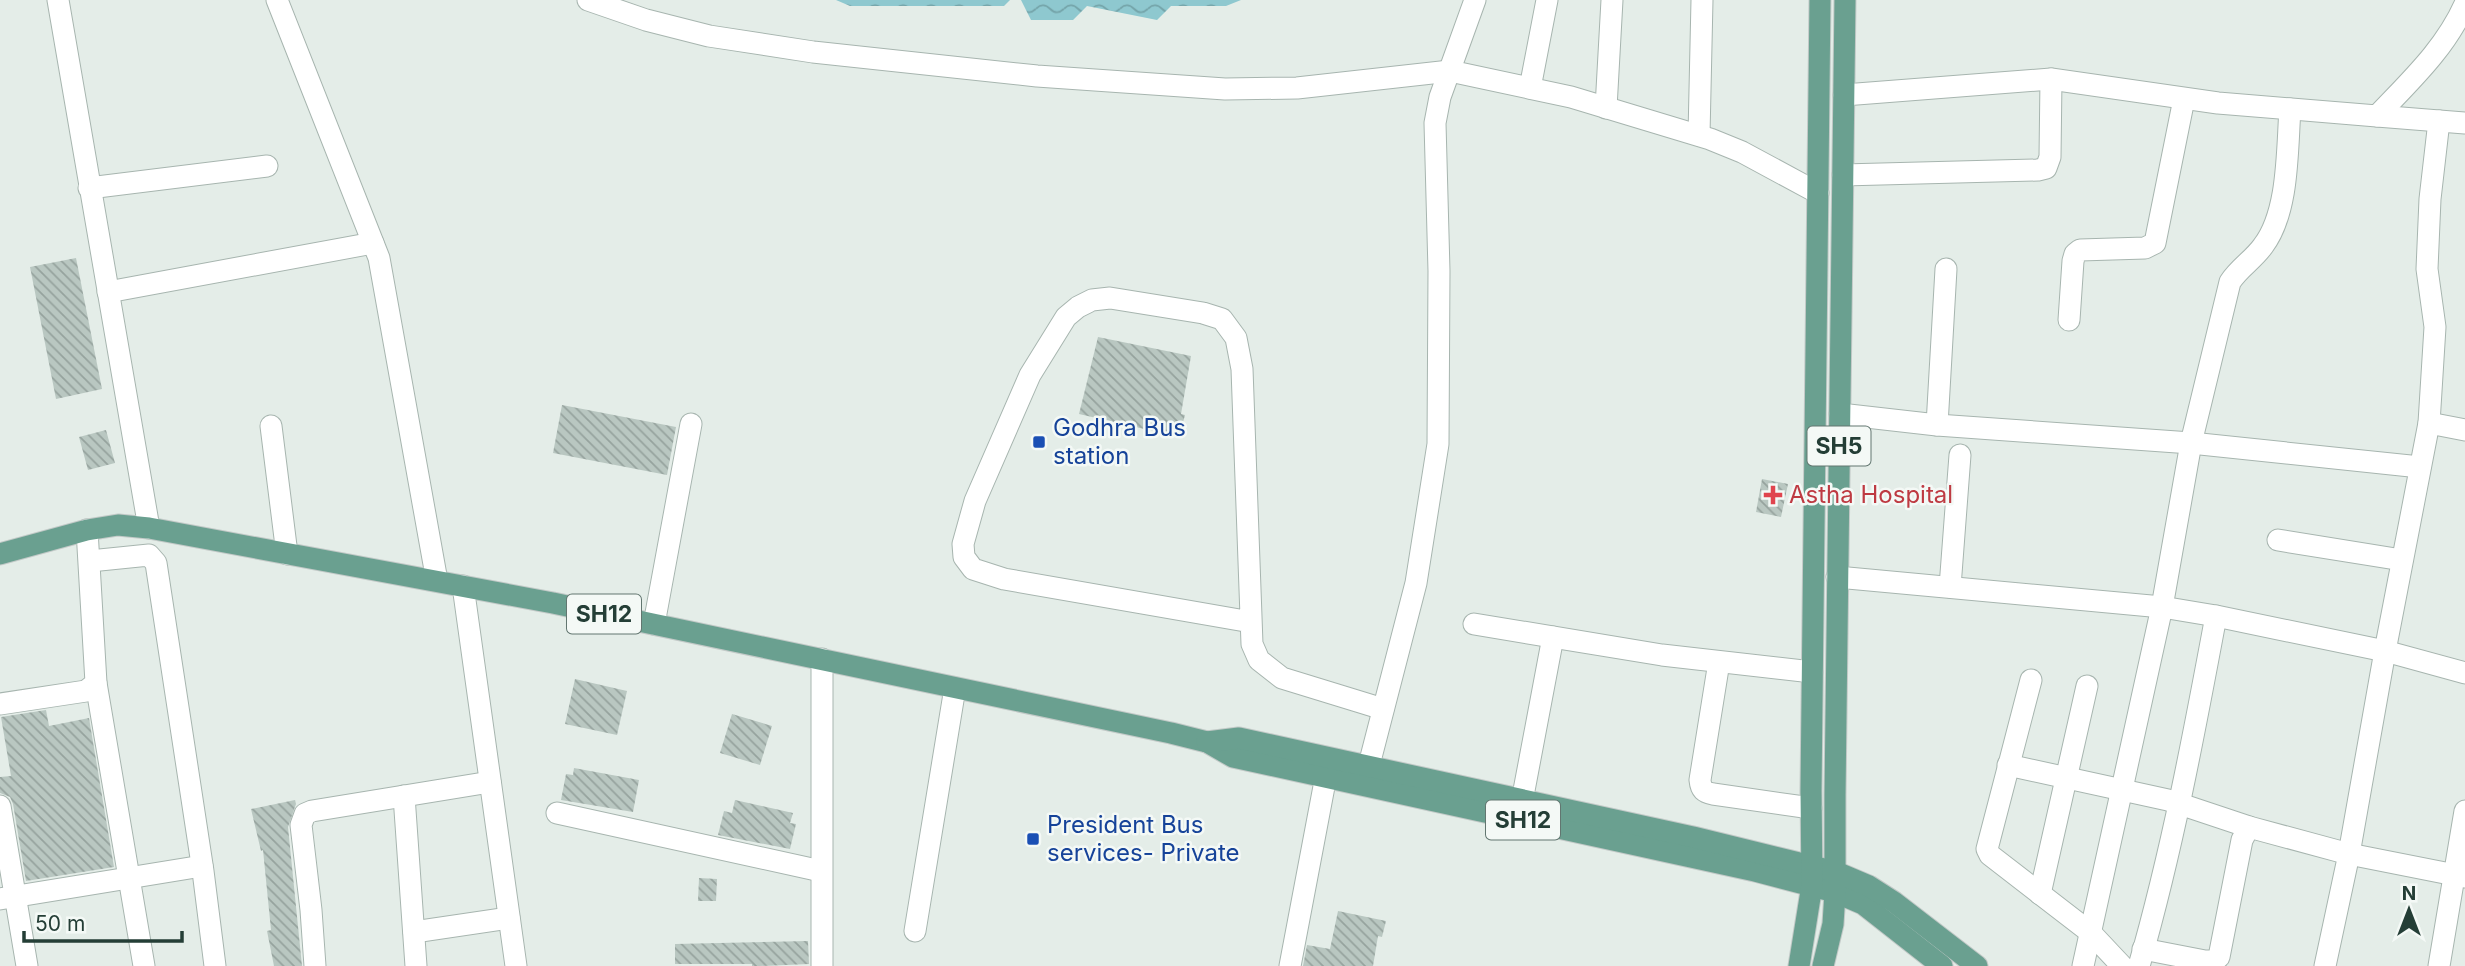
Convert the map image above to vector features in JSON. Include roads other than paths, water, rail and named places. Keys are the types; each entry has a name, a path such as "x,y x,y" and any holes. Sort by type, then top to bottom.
{"main road":[{"name":"SH5","path":"1812,875 1820,0"},
{"name":"SH5","path":"1836,882 1845,0"},
{"name":"SH12","path":"0,554 87,530 118,525 149,528 463,586 822,659 1207,742 1233,757 1812,875"},
{"name":"SH12","path":"1207,742 1239,738 1369,765 1693,837 1812,875"},
{"path":"1800,966 1812,875 1836,882 1869,886 1894,901 1977,966"},
{"path":"1823,966 1833,924 1836,882"},
{"path":"1836,882 1942,966"}],"street":[{"path":"58,0 149,528"},
{"path":"276,0 379,258 437,581"},
{"path":"588,0 646,20 709,36 813,52 1037,76 1225,89 1297,88 1450,71 1531,88 1699,135 1742,152 1818,193"},
{"path":"1369,765 1416,583 1438,444 1435,123 1440,97 1475,0"},
{"path":"1531,88 1547,0"},
{"path":"1606,108 1612,0"},
{"path":"1699,135 1702,0"},
{"path":"2377,116 2435,54 2455,26 2465,4"},
{"path":"1844,95 2051,79 2184,99 2465,123"},
{"path":"1843,175 2046,168 2050,157 2051,79"},
{"path":"2069,320 2075,254 2080,250 2145,248 2155,243 2184,99"},
{"path":"2083,966 2162,607 2191,443 2230,282 2236,272 2263,246 2272,230 2284,194 2290,109"},
{"path":"2325,966 2349,854 2429,423 2435,327 2427,269 2430,199 2440,121"},
{"path":"89,187 267,166"},
{"path":"108,292 373,243"},
{"path":"1937,425 1946,269"},
{"path":"1251,622 1004,579 973,569 964,558 963,544 975,501 1030,375 1066,317 1078,307 1092,300 1110,298 1203,313 1222,319 1237,338 1242,369 1252,644 1259,660 1282,678 1383,709"},
{"path":"1840,414 1937,425 2191,443 2420,467"},
{"path":"2429,423 2465,430"},
{"path":"654,624 691,424"},
{"path":"271,426 287,554"},
{"path":"1950,587 1960,455"},
{"path":"87,530 96,683 144,966"},
{"path":"2278,540 2402,560"},
{"path":"90,561 149,555 156,563 215,966"},
{"path":"1838,577 2162,607 2385,651 2465,673"},
{"path":"463,586 516,966"},
{"path":"2216,616 2179,803 2141,958 2213,961 2218,957 2242,840 2249,827"},
{"path":"1474,624 1662,655 1812,672"},
{"path":"1522,801 1553,637"},
{"path":"822,659 822,966"},
{"path":"1719,662 1700,780 1701,788 1704,792 1713,794 1811,808"},
{"path":"2031,680 1987,849 1990,855 2091,933 2122,966"},
{"path":"0,704 86,691 96,683"},
{"path":"2040,894 2087,686"},
{"path":"915,931 955,688"},
{"path":"2008,765 2179,803 2230,823 2349,854 2460,877"},
{"path":"1290,966 1326,776"},
{"path":"315,966 301,820 305,814 490,782"},
{"path":"404,796 416,966"},
{"path":"0,806 8,898 27,966"},
{"path":"2439,966 2460,877 2465,811"},
{"path":"557,813 821,871"},
{"path":"8,898 202,866"},
{"path":"414,932 509,918"}],"water":[{"path":"836,0 1010,0 1004,6 850,6"},
{"path":"1021,0 1241,0 1226,6 1171,6 1157,20 1087,6 1073,20 1031,20"}],"place":[{"name":"Godhra Bus station","path":"1039,442"},
{"name":"Astha Hospital","path":"1773,495"},
{"name":"President Bus services- Private","path":"1033,839"}]}
